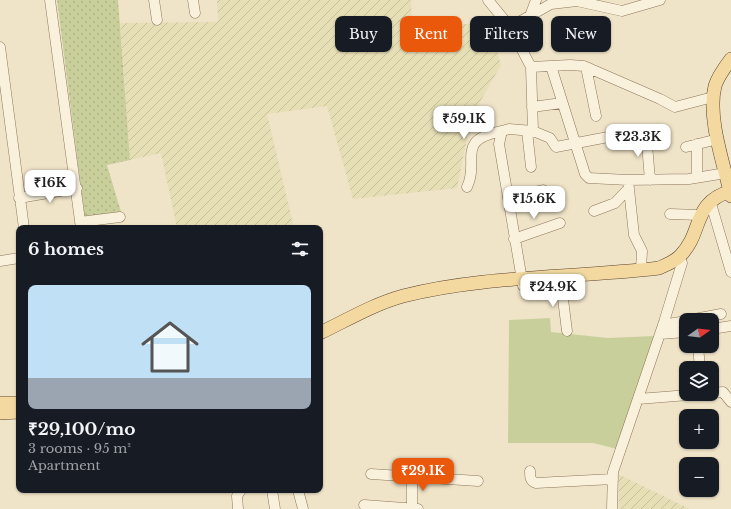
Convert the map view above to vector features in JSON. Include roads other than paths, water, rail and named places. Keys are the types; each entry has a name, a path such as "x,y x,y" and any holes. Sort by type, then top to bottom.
{"main road":[{"path":"731,59 716,84 713,97 718,139 731,194"},
{"path":"323,332 402,296 426,291 580,278 659,274 670,270 680,260 695,243 705,218 712,207 731,194"},
{"path":"323,341 381,312 401,305 522,283 561,283 580,278 659,268 680,260 692,238 700,215 709,202 718,195 731,194"},
{"path":"0,403 16,403"},
{"path":"0,413 16,412"}],"street":[{"path":"50,0 81,225 120,217"},
{"path":"154,0 157,20"},
{"path":"194,0 195,13"},
{"path":"530,16 536,0"},
{"path":"530,16 551,4 570,1 577,1 622,11 660,0"},
{"path":"492,2 502,16"},
{"path":"0,47 24,225"},
{"path":"523,52 531,67 531,167"},
{"path":"531,67 570,64 586,67 660,99 674,107 713,97"},
{"path":"551,66 574,143 585,174 589,178 629,184 650,180 697,177 726,173"},
{"path":"586,67 596,116"},
{"path":"532,107 562,104"},
{"path":"467,187 470,182 471,154 473,146 489,134 509,129 530,131 550,138 556,147 634,132 646,141 647,144 650,180"},
{"path":"502,131 499,144 522,283"},
{"path":"686,146 718,139"},
{"path":"697,144 697,177"},
{"path":"594,211 615,203 629,184"},
{"path":"629,184 634,235 642,251 641,270"},
{"path":"19,198 77,188"},
{"path":"508,198 544,190"},
{"path":"712,207 729,258 731,272"},
{"path":"670,214 700,215"},
{"path":"514,239 560,223"},
{"path":"0,261 16,258"},
{"path":"612,509 613,472 662,329 680,260"},
{"path":"561,283 567,331"},
{"path":"662,329 679,323"},
{"path":"719,328 731,326"},
{"path":"662,329 679,331"},
{"path":"719,392 723,392 731,402"},
{"path":"638,399 679,396"},
{"path":"530,471 530,478 536,483 613,479"},
{"path":"371,474 478,481"},
{"path":"412,476 412,509"},
{"path":"238,509 237,496 239,493"},
{"path":"272,493 275,509"},
{"path":"299,493 303,509"},
{"path":"364,505 418,509"}]}
